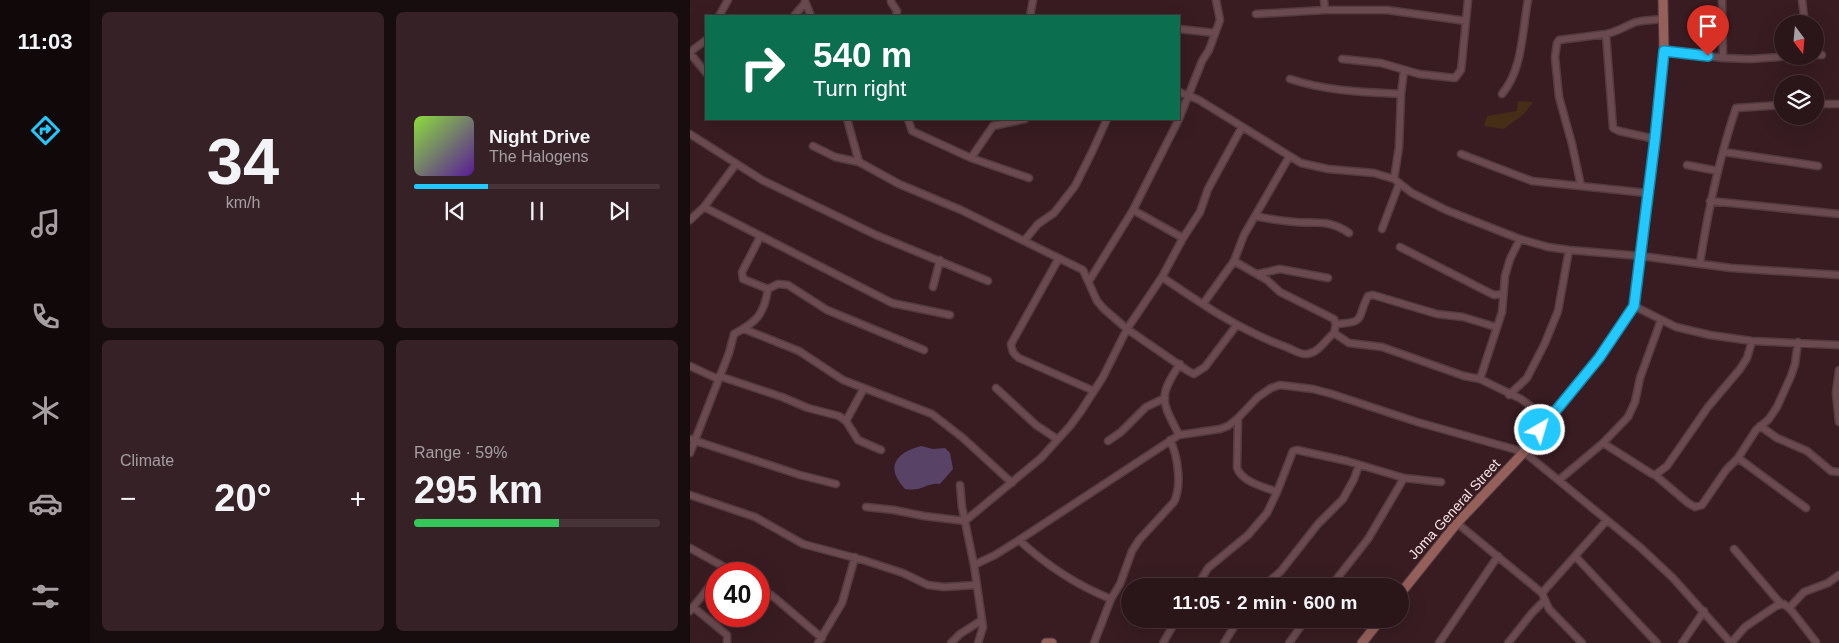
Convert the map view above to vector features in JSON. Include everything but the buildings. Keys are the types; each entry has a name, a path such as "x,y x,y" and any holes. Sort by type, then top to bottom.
{"street":[{"path":"720,15 728,0"},
{"path":"1030,15 1033,0"},
{"path":"1180,117 1220,20 1216,0"},
{"path":"1324,0 1325,10"},
{"path":"1342,59 1381,63 1404,70 1455,78 1461,70 1468,0"},
{"path":"1502,94 1515,70 1528,0"},
{"name":"Joma General Street","path":"1409,583 1457,522 1524,452 1599,358 1634,306 1664,51 1663,0"},
{"path":"1722,0 1723,58"},
{"path":"1802,0 1803,15"},
{"path":"795,15 805,1"},
{"path":"805,1 811,15"},
{"path":"890,1 897,11 896,15"},
{"path":"1256,14 1325,10 1388,10 1466,21"},
{"path":"1581,186 1572,144 1558,97 1555,57 1557,43 1559,40 1613,33 1624,26 1639,22 1664,20"},
{"path":"1180,29 1215,33"},
{"path":"1606,34 1613,128 1655,139"},
{"path":"705,41 690,52 705,73"},
{"path":"1664,51 1723,58 1774,57"},
{"path":"1382,229 1397,182 1404,70"},
{"path":"1290,79 1314,87 1354,92 1401,94"},
{"path":"1180,92 1242,126 1289,157 1311,166 1328,170 1374,173 1397,182 1446,210 1520,239 1569,250 1641,256 1731,268 1839,275"},
{"path":"1824,104 1839,104"},
{"path":"1700,263 1710,201 1736,108 1774,106"},
{"path":"847,120 859,162"},
{"path":"908,120 912,131 970,158 1029,178"},
{"path":"970,158 993,126 1020,120"},
{"path":"1024,241 1038,224 1054,213 1074,186 1107,120"},
{"path":"1089,281 1132,210 1178,120"},
{"path":"866,507 965,520 1041,458 1070,426 1103,377 1127,329 1162,277 1183,238 1200,212 1208,189 1242,126"},
{"path":"690,134 762,180 860,227 988,281"},
{"path":"812,146 835,157 859,162 899,184 961,210 1083,270 1097,301 1104,309 1127,329 1194,374 1205,367 1236,326"},
{"path":"1724,152 1818,166"},
{"path":"1461,154 1532,181 1648,193"},
{"path":"1202,304 1234,261 1244,235 1289,157"},
{"path":"690,220 704,207 736,164"},
{"path":"1687,165 1718,171"},
{"path":"1710,201 1839,214"},
{"path":"704,207 743,226 760,237 799,254 892,304 950,315"},
{"path":"1132,210 1183,238"},
{"path":"1255,216 1304,223 1320,221 1338,225 1349,233"},
{"path":"760,237 742,277 743,279 768,289 778,284 788,286 827,310 924,350"},
{"path":"1480,379 1502,312 1502,294 1510,259 1520,239"},
{"path":"1400,247 1494,295 1502,294"},
{"path":"1509,394 1527,378 1545,343 1558,311 1569,250"},
{"path":"1059,258 1011,344 1013,354 1094,391"},
{"path":"933,287 940,260"},
{"path":"1162,277 1236,326 1302,354 1310,353 1322,347 1334,333 1336,324 1334,319 1280,292 1266,280 1234,261"},
{"path":"1256,274 1280,269 1328,278"},
{"path":"690,453 692,440 729,353 734,334 744,329 760,314 765,306 768,289"},
{"path":"1336,324 1356,322 1360,319 1368,296 1373,295 1438,314 1463,317 1496,327"},
{"path":"1634,306 1676,327 1710,335 1752,341 1839,345"},
{"path":"1559,480 1603,443 1621,425 1634,402 1650,346 1661,320"},
{"path":"744,329 799,351 844,380 932,414 964,438 1012,483"},
{"path":"1334,333 1349,343 1382,347 1464,376 1480,379 1521,399 1548,420"},
{"path":"1656,475 1667,466 1708,407 1740,370 1747,358 1752,341"},
{"path":"1603,443 1656,475 1688,503 1695,507 1702,506 1726,470 1738,458 1760,426 1769,419 1777,407 1795,364 1798,342"},
{"path":"1179,435 1166,410 1164,390 1180,364"},
{"path":"690,366 782,396 808,408 839,416 846,420 858,440 881,450"},
{"path":"1839,370 1836,393 1839,422"},
{"path":"974,565 1019,540 1170,440 1179,435 1220,429 1238,418 1258,397 1271,388 1289,386 1332,394 1417,422 1524,452 1641,548 1704,611 1731,643 1745,628 1781,604 1787,605 1816,642"},
{"path":"846,420 864,388"},
{"path":"996,388 1036,425 1057,439"},
{"path":"1108,442 1121,432 1146,406 1164,398"},
{"path":"1238,418 1237,468 1239,473 1251,482 1278,492"},
{"path":"1760,426 1777,438 1808,451 1831,471 1839,472"},
{"path":"692,440 800,475 836,484"},
{"path":"1094,643 1110,599 1120,584 1125,567 1136,545 1174,502 1177,495 1176,461 1170,440"},
{"path":"1202,578 1208,568 1248,535 1267,513 1278,492 1293,451 1297,450 1359,465 1404,478 1441,482"},
{"path":"1738,458 1806,508"},
{"path":"1272,578 1318,524 1343,499 1359,465"},
{"path":"1337,578 1368,539 1404,478"},
{"path":"960,485 962,507 974,565 982,620 978,643"},
{"path":"690,495 755,517 803,544 855,557 903,573 928,585 944,587 976,585"},
{"path":"1542,593 1607,520"},
{"path":"1457,522 1542,593 1549,609 1582,643"},
{"path":"1019,540 1037,557 1058,572 1110,599"},
{"path":"690,548 716,562"},
{"path":"1734,549 1781,604"},
{"path":"1439,643 1498,556"},
{"path":"1575,556 1657,643"},
{"path":"770,595 820,641 842,603 855,557"},
{"path":"1789,608 1804,592 1828,583 1839,575"},
{"path":"705,592 692,609 726,635 727,643"},
{"path":"1508,643 1545,600"},
{"path":"1682,643 1704,611"},
{"path":"951,643 960,634 982,620"},
{"path":"1163,643 1172,628"},
{"path":"1224,643 1233,628"},
{"path":"1289,643 1300,628"},
{"path":"1362,643 1374,628"},
{"path":"1046,643 1052,643"}],"shaded area":[{"path":"1518,101 1533,102 1524,114 1504,129 1484,126 1487,116 1517,111"},
{"path":"921,446 933,449 945,448 950,453 953,469 940,484 931,484 911,490 905,489 895,474 896,462 905,453"}],"route":[{"path":"1540,430 1599,358 1634,306 1664,51 1708,56"}]}
